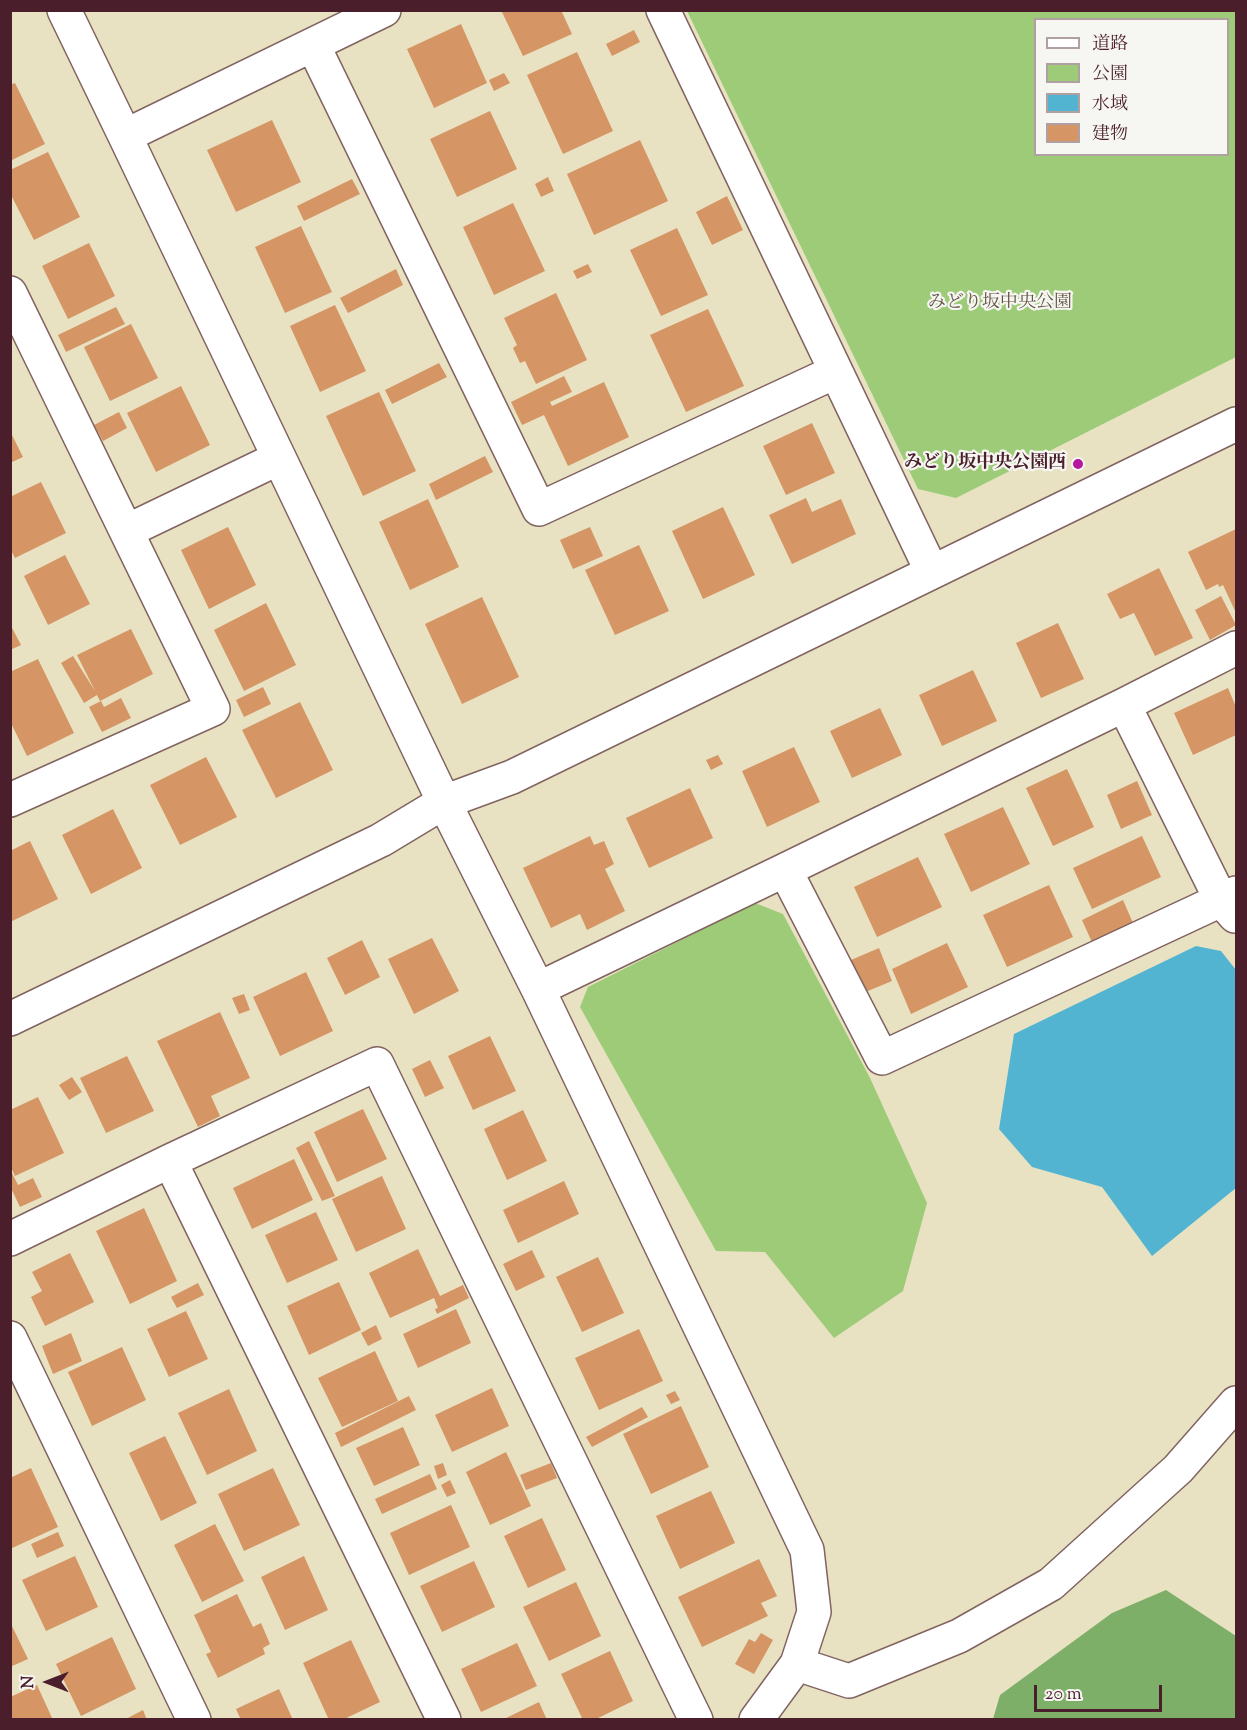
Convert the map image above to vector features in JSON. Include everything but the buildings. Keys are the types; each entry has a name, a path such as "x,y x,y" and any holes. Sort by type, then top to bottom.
{"street":[{"path":"64,10 807,1551 814,1612 797,1664 756,1719"},
{"path":"125,136 384,10"},
{"path":"663,10 932,572"},
{"path":"313,45 540,509 835,372"},
{"path":"10,293 213,709 10,800"},
{"path":"10,1019 381,840 444,802 512,777 1236,424"},
{"path":"127,531 279,458"},
{"path":"538,989 1124,705 1236,648"},
{"path":"785,870 882,1058 1231,903 1124,705"},
{"path":"10,1239 378,1064 696,1719"},
{"path":"170,1161 444,1719"},
{"path":"10,1338 194,1719"},
{"path":"797,1664 849,1681 959,1636 1051,1584 1178,1469 1236,1404"}],"green space":[{"name":"みどり坂中央公園","path":"687,11 1236,11 1236,357 956,498 918,489"},
{"path":"755,903 783,914 870,1078 927,1203 903,1291 834,1338 765,1252 716,1251 580,1007 588,987"},
{"path":"1166,1590 1236,1636 1236,1719 993,1719 1000,1695 1112,1613"}],"water":[{"path":"1196,946 1221,951 1236,970 1236,1188 1152,1256 1102,1187 1032,1167 999,1129 1014,1034"}],"place":[{"name":"みどり坂中央公園西","path":"1078,464"}]}
